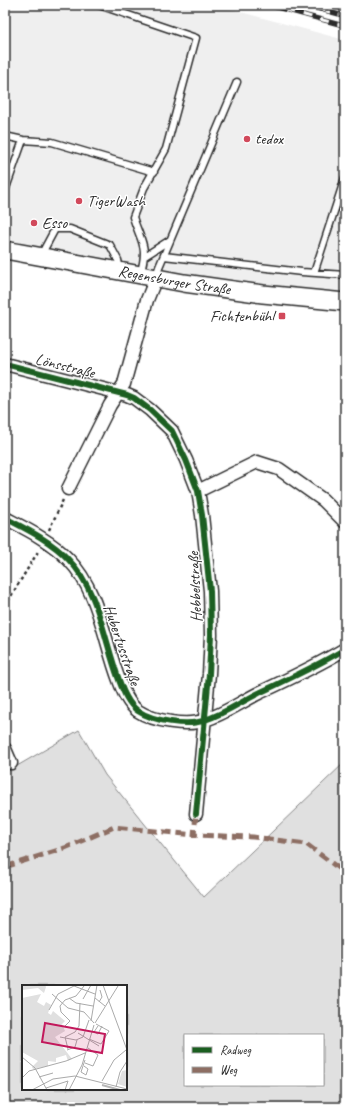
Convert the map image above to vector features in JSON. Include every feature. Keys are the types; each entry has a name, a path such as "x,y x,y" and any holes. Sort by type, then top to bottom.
{"main road":[{"name":"Regensburger Straße","path":"5,250 120,272 263,294 345,302"}],"street":[{"path":"68,489 110,405 119,393 127,376 147,300 148,276"},
{"name":"Lönsstraße","path":"5,364 119,393"},
{"name":"Hebbelstraße","path":"119,393 134,398 150,410 172,431 198,490 206,540 210,591 209,666 196,814"},
{"path":"198,490 257,462 278,469 323,500 345,522"},
{"name":"Hubertusstraße","path":"5,518 56,548 68,559 81,576 92,598 104,630 119,680 126,697 138,710 155,719 178,722 205,721 318,665 345,649"},
{"path":"5,750 11,763"}],"lane":[{"path":"99,5 196,38 166,149 144,188 133,217 143,244 148,276"},
{"path":"148,276 164,256 237,82"},
{"path":"5,136 23,140 52,142 154,172"},
{"path":"5,191 23,140"},
{"path":"314,273 345,178"},
{"path":"40,256 55,229 70,228 110,245 118,260 120,272"},
{"path":"144,256 170,240"},
{"path":"164,256 314,273 345,275"}],"shaded area":[{"path":"5,5 215,5 345,40 345,302 5,250"},
{"path":"79,730 105,775 204,897 345,762 345,1107 5,1107 5,773"}],"railway":[{"path":"268,5 345,26"},
{"path":"304,5 345,16"},
{"path":"332,5 345,8"}],"marked path":[{"path":"196,814 194,835 253,837 306,844 345,873"},
{"path":"5,867 65,848 114,827 194,835"}],"cycle path":[{"path":"5,364 134,398 150,410 172,431 186,460 198,491 210,591 211,635 209,674 196,814"},
{"path":"5,518 38,536 54,547 68,559 78,572 87,586 100,616 114,665 126,697 131,705 144,715 180,723 205,720 219,715 345,649"}],"place":[{"name":"tedox","path":"247,139"},
{"name":"TigerWash","path":"79,201"},
{"name":"Esso","path":"34,223"},
{"name":"Fichtenbühl","path":"282,316"}]}
